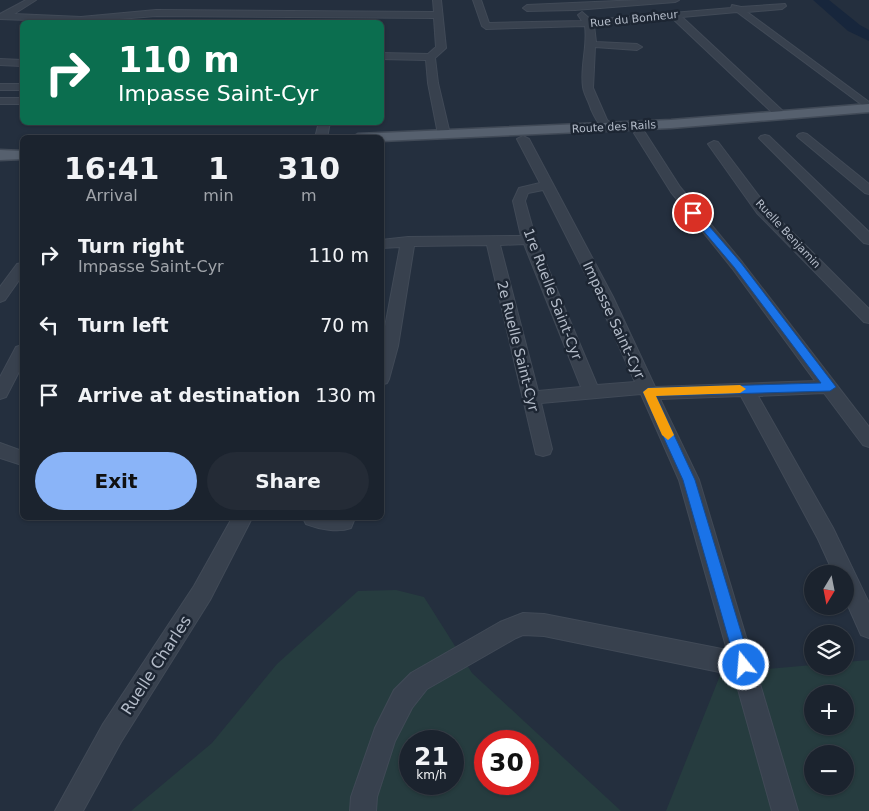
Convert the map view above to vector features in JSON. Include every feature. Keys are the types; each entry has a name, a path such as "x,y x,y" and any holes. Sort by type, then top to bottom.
{"main road":[{"name":"Route des Rails","path":"384,137 611,127 782,116 869,107"},
{"name":"Route des Rails","path":"384,145 640,133 869,114"},
{"path":"0,155 20,155"},
{"path":"0,164 20,164"}],"street":[{"path":"2,18 32,0"},
{"path":"384,56 430,57 441,48 437,0"},
{"name":"Rue du Bonheur","path":"477,0 486,26 589,24 782,6"},
{"path":"527,8 573,4 675,0"},
{"path":"726,0 869,107"},
{"path":"573,4 589,24 591,44 589,51 588,88 602,122 611,127"},
{"path":"2,18 81,20 164,13 437,14"},
{"path":"674,15 782,116"},
{"path":"591,44 637,47"},
{"path":"430,57 433,84 444,134"},
{"path":"0,62 20,62"},
{"path":"0,86 20,87"},
{"path":"0,101 20,102"},
{"path":"640,133 661,169 687,205 738,265 869,440"},
{"path":"803,136 869,190"},
{"path":"765,138 869,240"},
{"name":"Impasse Saint-Cyr","path":"524,139 605,298 647,390 830,387"},
{"name":"Ruelle Benjamin","path":"714,144 762,210 869,318"},
{"name":"1re Ruelle Saint-Cyr","path":"547,185 528,188 520,194 519,200 529,240 592,393"},
{"path":"384,244 408,241 493,243 529,240"},
{"path":"384,368 390,346 408,241"},
{"name":"2e Ruelle Saint-Cyr","path":"493,243 543,449"},
{"path":"0,297 20,270"},
{"path":"0,394 20,355"},
{"path":"746,389 826,534 841,565"},
{"path":"531,398 647,390 689,480 785,811"},
{"path":"0,450 20,457"},
{"name":"Ruelle Charles","path":"68,811 112,734 202,593 241,520"},
{"path":"854,594 869,628"},
{"path":"363,811 364,797 384,737 403,699 419,681 508,630 523,624 544,625 744,665"}],"green space":[{"path":"396,590 424,597 472,673 534,730 474,730 474,795 539,795 539,735 621,811 131,811 212,743 277,664 358,591"},
{"path":"869,660 869,811 666,811 721,673 804,666 804,675 854,675 854,661"}],"waterway":[{"path":"820,0 854,28 869,36"}],"slow traffic":[{"path":"668,435 648,392 740,389"}],"route":[{"path":"693,213 738,265 830,387 648,392 689,480 744,665"}]}
